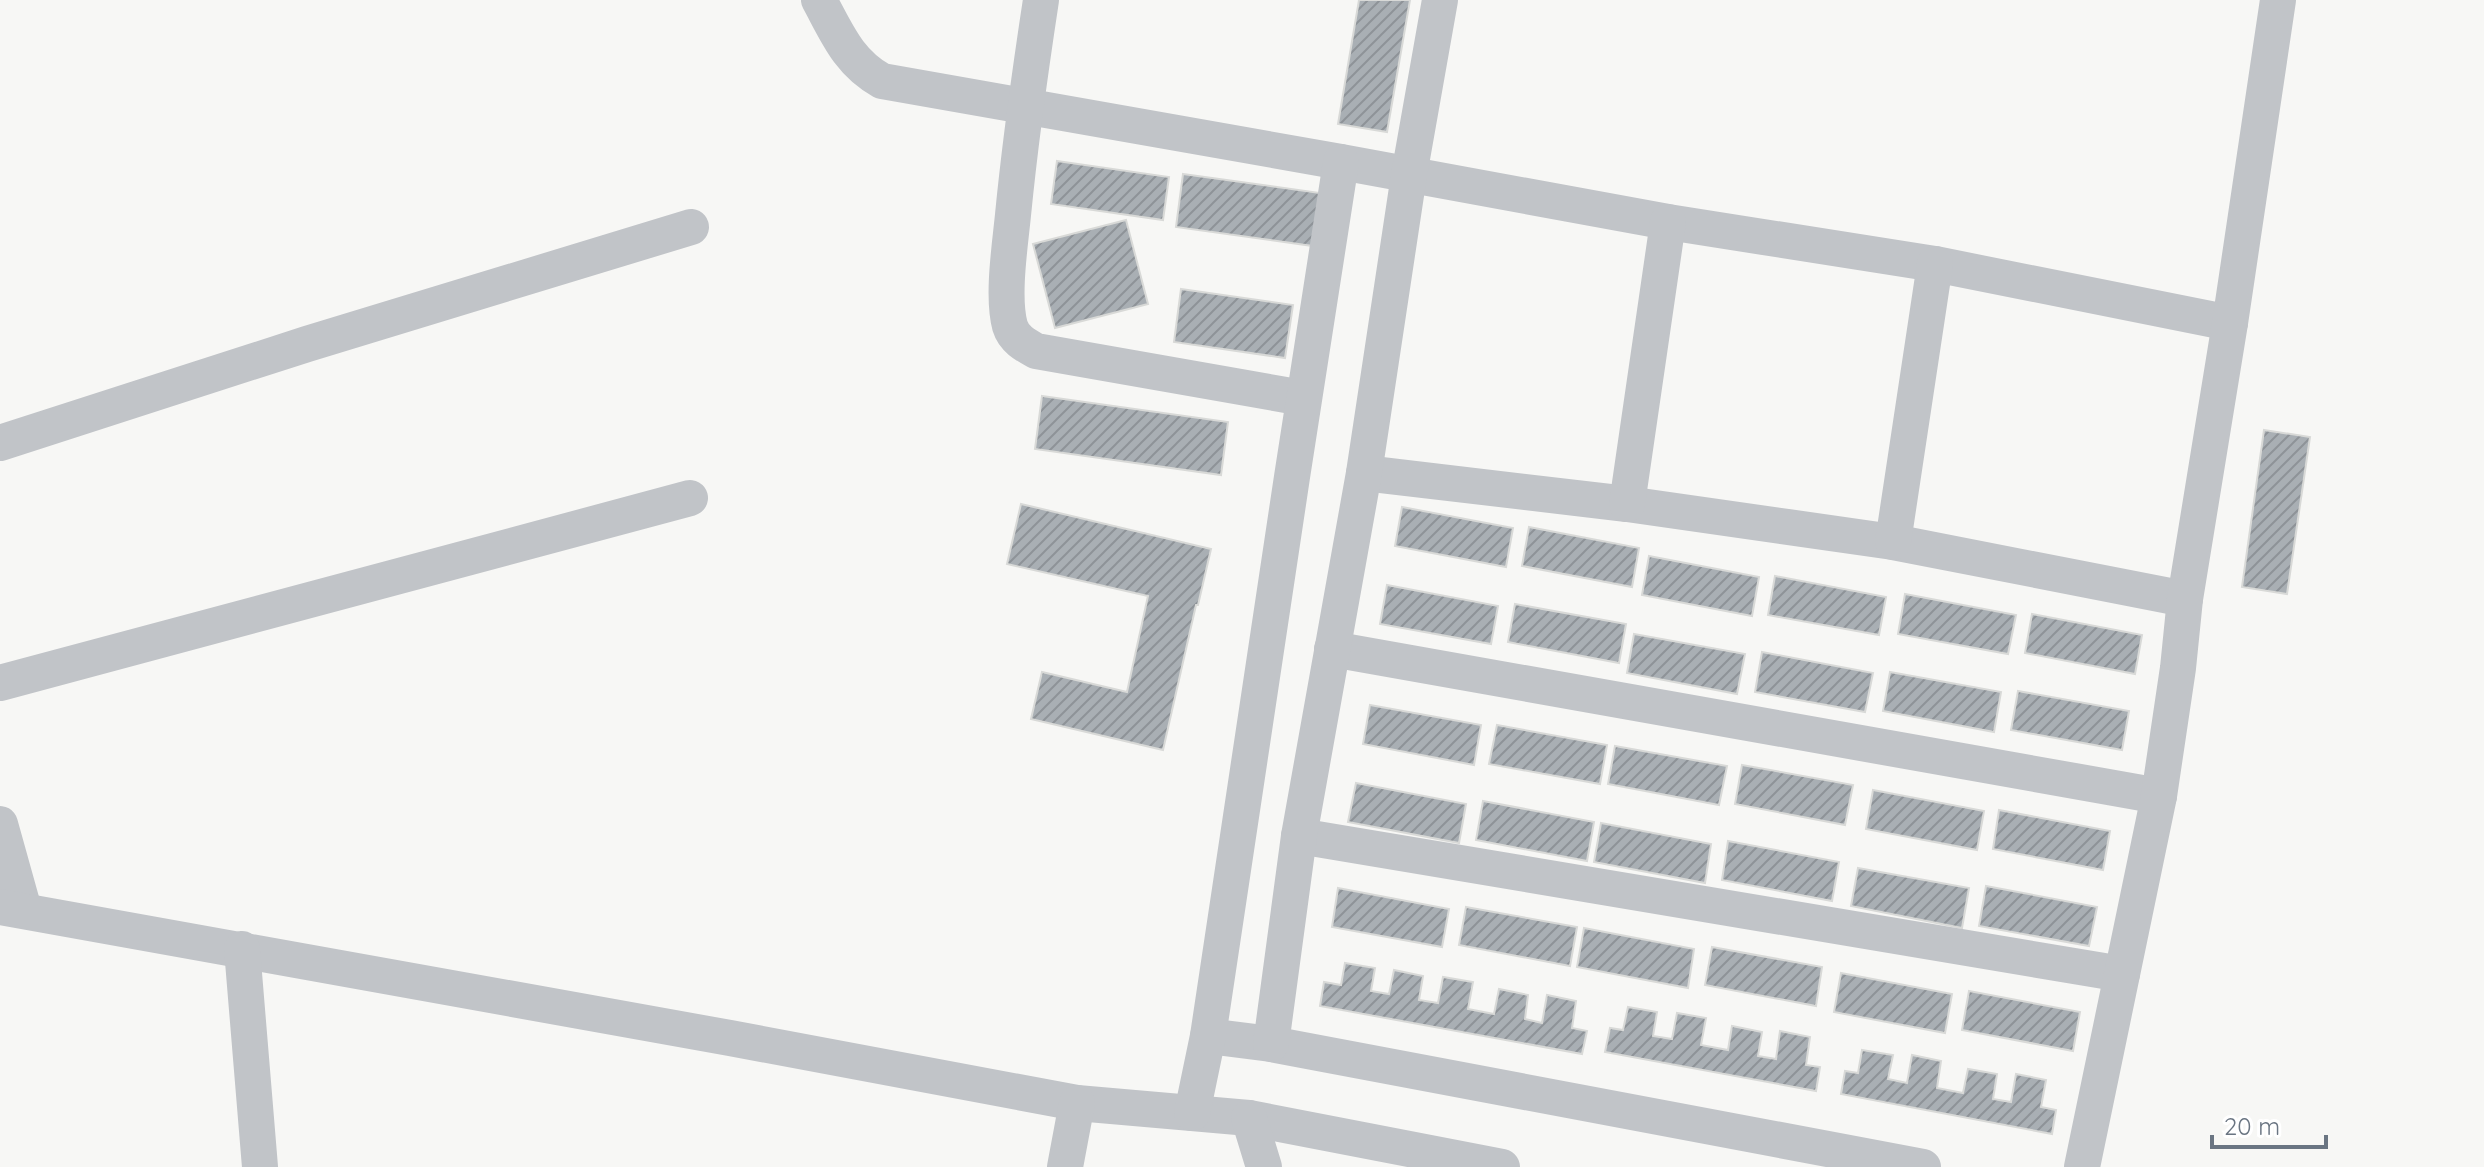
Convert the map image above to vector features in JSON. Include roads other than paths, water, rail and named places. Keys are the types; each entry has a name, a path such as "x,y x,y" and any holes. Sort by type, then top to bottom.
{"street":[{"path":"819,0 840,41 865,71 882,81 1668,222 1935,264 2230,323"},
{"path":"1041,0 1024,106 1009,250 1009,324 1014,335 1036,351 1303,398"},
{"path":"1271,1044 1299,836 1364,473 1409,175 1440,0"},
{"path":"2082,1167 2159,796 2185,599 2278,0"},
{"path":"1192,1113 1208,1036 1341,162"},
{"path":"1627,504 1668,222"},
{"path":"0,443 307,344 691,227"},
{"path":"1893,542 1935,264"},
{"path":"1364,473 1627,504 1893,542 2185,599"},
{"path":"0,683 690,498"},
{"path":"1332,649 2159,796"},
{"path":"0,824 12,909 1077,1103 1249,1118 1502,1167"},
{"path":"1299,836 2122,974"},
{"path":"242,949 260,1167"},
{"path":"1208,1036 1271,1044 1923,1167"},
{"path":"1065,1167 1077,1103"},
{"path":"1249,1118 1264,1167"}]}
